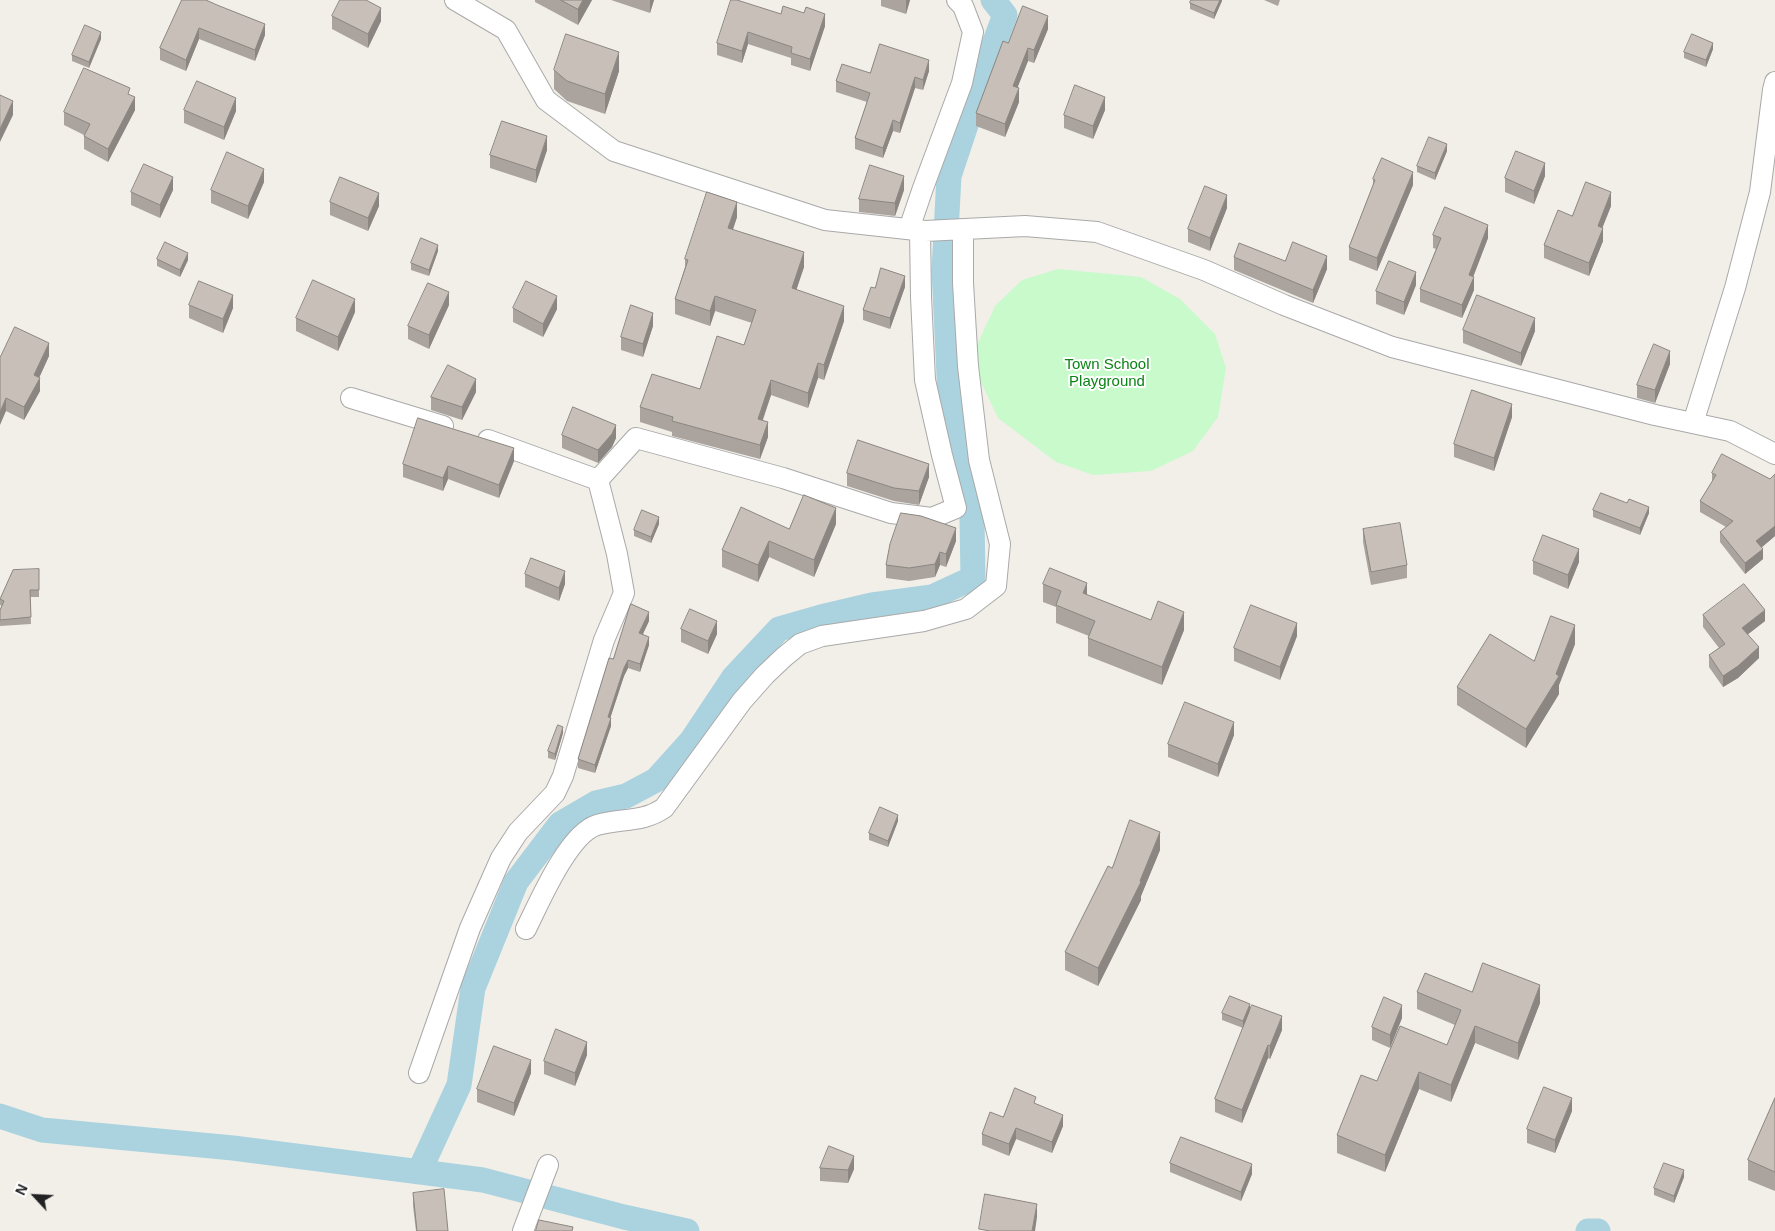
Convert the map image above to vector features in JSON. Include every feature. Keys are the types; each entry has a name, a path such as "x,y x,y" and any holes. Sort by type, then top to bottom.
{"street":[{"path":"455,0 506,30 546,100 614,151 826,220 918,230 966,230 1025,226 1097,232 1204,270 1284,305 1392,347 1655,415 1730,431 1775,454"},
{"path":"598,480 636,438 783,478 891,513 932,518 956,508 925,380 918,230 923,188 962,83 973,32 963,6 957,0"},
{"path":"1693,423 1735,288 1760,192 1775,82"},
{"path":"526,929 551,878 575,842 594,826 613,821 637,820 664,808 742,702 765,675 800,644 822,636 924,621 966,609 996,586 1000,544 978,451 968,366 963,283 966,230"},
{"path":"351,398 510,447 598,480"},
{"path":"419,1073 470,928 502,858 518,832 555,793 563,776 604,640 624,593 617,554 598,480"},
{"path":"523,1231 548,1165"}],"green space":[{"name":"Town School Playground","path":"1058,269 1141,277 1180,299 1215,334 1226,368 1218,417 1193,451 1151,471 1093,475 1056,462 998,418 979,378 977,345 995,306 1022,280"}],"building":[{"path":"182,0 206,0 265,24 255,50 199,28 186,60 160,48"},
{"path":"340,0 366,0 381,8 368,34 332,16"},
{"path":"561,0 583,0 578,9"},
{"path":"731,0 737,0 781,14 783,6 804,13 806,7 825,14 810,59 791,53 792,47 748,32 742,51 717,43"},
{"path":"1191,0 1220,0 1214,13 1190,3"},
{"path":"1023,6 1048,16 1034,50 1028,48 1013,86 1019,88 1005,124 976,113 1003,41 1008,43"},
{"path":"85,25 101,32 89,62 72,55"},
{"path":"566,34 619,52 605,94 567,81 554,70"},
{"path":"1692,34 1713,43 1706,60 1684,52"},
{"path":"880,44 929,60 923,80 915,77 900,123 893,120 883,148 855,138 870,93 836,81 842,64 870,73"},
{"path":"84,68 130,88 128,94 135,97 108,149 84,136 90,124 64,112"},
{"path":"197,81 236,98 224,127 184,110"},
{"path":"1075,85 1105,97 1093,126 1064,115"},
{"path":"0,95 13,101 0,129"},
{"path":"502,121 547,136 536,170 490,155"},
{"path":"1429,137 1447,144 1435,173 1417,166"},
{"path":"1516,151 1545,163 1534,191 1505,178"},
{"path":"227,152 264,169 248,206 211,190"},
{"path":"1382,158 1413,172 1377,258 1349,247"},
{"path":"144,164 173,177 160,205 131,192"},
{"path":"870,165 904,176 895,203 859,199"},
{"path":"340,177 379,193 368,218 330,202"},
{"path":"1586,182 1611,192 1598,226 1603,228 1589,263 1544,245 1558,210 1572,216"},
{"path":"1205,186 1227,195 1210,238 1188,229"},
{"path":"707,192 737,202 728,228 804,252 792,288 844,306 824,365 818,363 808,393 771,380 758,419 768,422 760,445 672,421 673,417 640,407 652,374 700,389 717,336 744,345 756,310 715,296 710,311 675,299 688,260 685,259"},
{"path":"1445,207 1488,225 1469,275 1474,277 1462,305 1420,289 1441,238 1433,235"},
{"path":"421,238 438,245 429,270 411,263"},
{"path":"165,242 188,253 180,270 157,259"},
{"path":"1293,242 1327,256 1313,290 1234,257 1239,243 1285,261"},
{"path":"1389,261 1416,272 1404,302 1376,291"},
{"path":"881,268 905,276 890,318 863,310 871,287 875,288"},
{"path":"313,280 355,299 338,337 296,318"},
{"path":"199,281 233,295 223,319 189,305"},
{"path":"526,281 557,296 543,324 513,308"},
{"path":"428,283 449,292 429,335 408,326"},
{"path":"1477,295 1535,318 1521,353 1463,330"},
{"path":"631,305 653,313 643,344 621,337"},
{"path":"15,327 49,343 34,375 40,378 24,407 6,398 0,412 0,358"},
{"path":"1654,344 1670,351 1655,390 1637,385"},
{"path":"448,365 476,379 462,407 431,397"},
{"path":"1472,390 1512,404 1494,458 1454,444"},
{"path":"573,407 616,425 612,434 598,450 562,435"},
{"path":"418,418 514,448 499,485 448,466 443,478 403,464"},
{"path":"858,440 929,464 919,491 894,488 847,473"},
{"path":"1722,454 1770,479 1775,474 1775,526 1756,541 1763,549 1745,563 1720,532 1733,521 1700,501 1716,475 1712,473"},
{"path":"1601,493 1627,503 1629,499 1649,507 1640,528 1593,510"},
{"path":"804,495 836,508 814,560 769,541 758,565 722,550 741,507 789,529"},
{"path":"642,510 659,517 651,537 634,530"},
{"path":"901,513 921,516 956,528 946,554 940,552 935,564 909,568 886,565 890,544"},
{"path":"1400,523 1407,565 1371,572 1363,529"},
{"path":"1543,535 1579,549 1568,575 1533,561"},
{"path":"531,558 565,571 559,588 525,574"},
{"path":"1050,568 1087,583 1083,593 1151,620 1158,601 1184,612 1162,667 1088,638 1095,621 1056,605 1061,591 1043,584"},
{"path":"39,569 39,590 30,590 31,617 0,620 0,610 4,601 0,599 13,570"},
{"path":"1744,584 1765,610 1742,628 1759,647 1738,666 1723,676 1709,655 1725,644 1703,615"},
{"path":"631,604 649,612 639,633 649,637 640,664 628,660 624,668 608,717 611,718 595,765 578,759 609,658 613,659"},
{"path":"1251,605 1297,623 1280,667 1234,648"},
{"path":"690,609 717,621 708,641 681,629"},
{"path":"1551,616 1575,625 1556,674 1559,676 1526,729 1457,687 1490,634 1534,661"},
{"path":"1185,702 1234,722 1218,764 1168,744"},
{"path":"558,725 563,727 555,754 548,751"},
{"path":"880,807 898,815 888,841 869,833"},
{"path":"1130,820 1160,832 1141,882 1098,968 1065,952 1108,866 1112,868"},
{"path":"1483,963 1540,985 1518,1043 1475,1026 1451,1085 1419,1072 1385,1155 1337,1135 1361,1075 1377,1081 1400,1026 1447,1045 1461,1010 1417,992 1425,973 1472,992"},
{"path":"1230,996 1250,1004 1243,1021 1222,1013"},
{"path":"1384,997 1402,1005 1390,1035 1372,1027"},
{"path":"1252,1005 1282,1016 1270,1046 1268,1045 1242,1110 1215,1099"},
{"path":"556,1029 587,1042 575,1073 544,1061"},
{"path":"494,1046 531,1060 514,1103 477,1089"},
{"path":"1544,1087 1572,1098 1555,1140 1527,1129"},
{"path":"1015,1088 1036,1097 1034,1103 1063,1115 1052,1142 1016,1128 1009,1144 982,1134 990,1112 1003,1117"},
{"path":"1775,1098 1775,1172 1748,1160"},
{"path":"1181,1137 1252,1164 1241,1192 1170,1163"},
{"path":"829,1146 854,1156 848,1170 820,1168"},
{"path":"1664,1163 1684,1170 1674,1196 1654,1188"},
{"path":"444,1189 448,1231 417,1231 413,1193"},
{"path":"985,1194 1037,1204 1032,1231 990,1231 979,1229"},
{"path":"539,1220 573,1227 572,1231 536,1231"}],"waterway":[{"path":"419,1172 459,1085 473,988 516,882 560,824 596,803 626,796 656,780 692,740 734,677 779,629 872,605 932,597 973,578 972,518 951,419 944,270 949,176 1005,15 993,0"},
{"path":"0,1116 42,1130 233,1148 483,1180 624,1217 687,1231"},
{"path":"1588,1231 1598,1231"}]}
